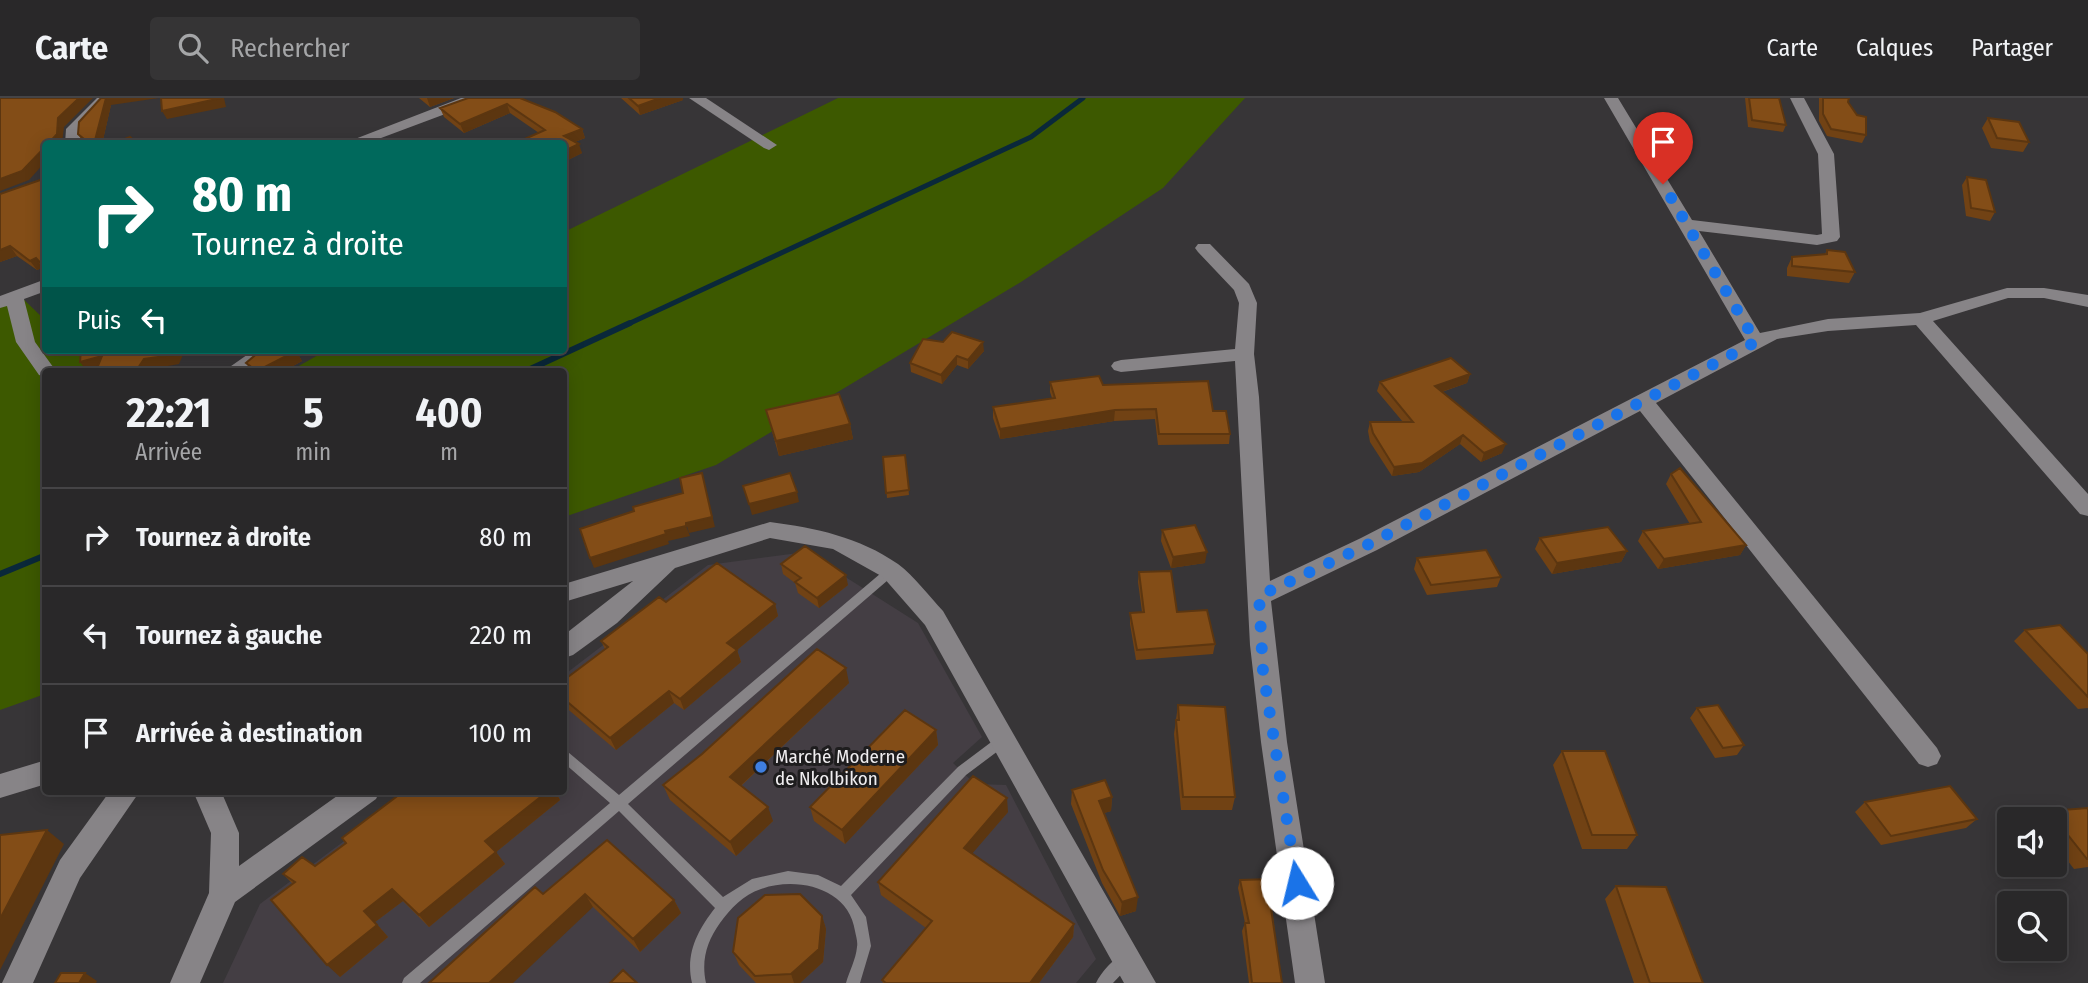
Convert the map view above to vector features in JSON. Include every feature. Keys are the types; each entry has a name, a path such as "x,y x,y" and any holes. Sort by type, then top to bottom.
{"street":[{"path":"73,140 74,129 105,98"},
{"path":"359,140 455,102 475,98"},
{"path":"696,98 769,145"},
{"path":"1611,98 1756,342"},
{"path":"1688,225 1817,240 1831,237 1829,166 1826,154 1797,98"},
{"path":"1204,248 1243,288 1248,303 1244,354 1249,397 1263,671 1310,983"},
{"path":"42,286 7,299 26,342 44,368"},
{"path":"1259,596 1369,544 1772,334 1828,325 1921,319 2007,293 2044,293 2088,302"},
{"path":"1921,319 2088,508"},
{"path":"243,368 261,354"},
{"path":"1121,366 1244,354"},
{"path":"1644,402 1928,756"},
{"path":"567,592 770,530 810,535 840,543 891,571 934,618 1141,983"},
{"path":"567,646 673,560"},
{"path":"567,625 607,616"},
{"path":"0,786 42,773"},
{"path":"17,983 70,869 123,795"},
{"path":"185,983 224,893 225,833 209,795"},
{"path":"224,893 360,795"}],"lane":[{"path":"408,983 891,571"},
{"path":"843,894 962,771 1003,740"},
{"path":"567,759 619,803 723,906"},
{"path":"699,983 697,958 701,940 723,906 756,883 794,875 829,883 843,894 854,908 861,924 864,943 862,962 853,983"},
{"path":"1103,983 1127,958"}],"shaded area":[{"name":"Marché Moderne de Nkolbikon","path":"806,552 918,623 982,737 953,763 975,784 1006,785 1096,959 1076,983 223,983 260,904 406,795 567,795 567,673 708,565"}],"green space":[{"path":"838,98 1245,98 1163,188 1021,282 716,465 567,516 567,368 295,368 320,354 567,354 567,231"},
{"path":"17,293 42,317 42,354 81,354 96,368 42,368 42,695 0,710 0,299"}],"building":[{"path":"0,98 79,98 58,118 57,134 52,140 42,140 42,150 22,171 0,179"},
{"path":"101,98 106,98 95,140 85,140 78,134 79,122"},
{"path":"161,98 221,98 162,111"},
{"path":"468,98 520,98 555,112 582,129 564,136 579,144 567,150 567,140 522,140 545,130 507,104 460,124 440,108"},
{"path":"629,98 660,98 638,106"},
{"path":"1749,98 1779,98 1786,125 1752,120"},
{"path":"1823,98 1849,98 1848,102 1857,115 1866,117 1866,135 1831,129 1823,114"},
{"path":"1988,118 2019,122 2029,142 1997,138"},
{"path":"1967,177 1986,180 1995,212 1971,208"},
{"path":"42,179 42,265 36,258 30,261 10,246 0,250 0,194"},
{"path":"1827,250 1845,252 1855,272 1792,266 1792,257 1827,254"},
{"path":"952,332 983,342 968,360 957,356 941,375 910,363 923,339 943,342"},
{"path":"81,354 173,354 144,359 138,368 97,368 102,356 80,362"},
{"path":"256,354 290,354 263,368 253,368 246,363"},
{"path":"1451,358 1470,374 1435,386 1506,444 1484,453 1463,435 1422,463 1394,467 1373,433 1370,422 1413,422 1380,382"},
{"path":"1099,376 1103,385 1208,381 1213,411 1226,411 1230,434 1159,434 1156,409 1115,410 1000,429 993,407 1055,398 1050,382"},
{"path":"839,394 850,424 776,441 766,410"},
{"path":"905,455 909,490 886,493 883,457"},
{"path":"1680,468 1746,545 1664,559 1643,531 1701,522 1671,474"},
{"path":"702,473 712,517 686,523 686,526 665,531 666,534 590,558 580,529 634,511 633,507 683,493 680,478"},
{"path":"790,473 797,492 749,504 743,486"},
{"path":"1195,525 1207,552 1173,557 1162,530"},
{"path":"1608,527 1627,551 1557,563 1540,538"},
{"path":"805,546 846,575 817,598 795,582 801,578 781,564"},
{"path":"1486,550 1501,577 1431,585 1417,558"},
{"path":"717,563 775,604 727,643 737,650 680,699 669,691 610,738 567,702 567,678 608,647 601,641 659,597 666,602"},
{"path":"1171,571 1177,612 1207,610 1215,644 1137,650 1130,613 1144,612 1139,572"},
{"path":"2060,625 2088,654 2088,697 2025,630"},
{"path":"817,649 846,668 730,777 768,807 730,842 663,785 702,754"},
{"path":"1178,705 1225,707 1235,797 1183,797 1176,720 1179,720"},
{"path":"1718,705 1744,745 1723,748 1697,708"},
{"path":"905,710 936,730 842,830 810,807"},
{"path":"1562,751 1605,751 1637,835 1592,835"},
{"path":"973,776 1007,798 964,848 1074,924 1030,983 886,983 882,980 932,921 878,882"},
{"path":"1105,780 1112,797 1099,801 1138,897 1122,902 1103,870 1072,790"},
{"path":"1950,786 1977,819 1891,836 1865,802"},
{"path":"399,795 543,795 485,841 496,852 419,915 392,889 364,911 377,925 327,965 271,900 295,882 283,874 302,857 315,866 346,843 342,838"},
{"path":"2088,808 2088,859 2067,834 2067,810"},
{"path":"47,830 0,919 0,835"},
{"path":"607,840 674,900 633,939 585,894 489,983 429,983 535,887 543,894"},
{"path":"1272,879 1277,902 1270,902 1282,983 1252,983 1245,923 1249,923 1240,880"},
{"path":"1616,886 1666,887 1703,983 1650,983"},
{"path":"800,894 822,916 819,949 791,974 755,976 733,952 738,918 765,895"},
{"path":"623,970 637,983 610,983"},
{"path":"61,973 85,973 79,983 55,983"}],"waterway":[{"path":"626,325 1031,137 1083,98"},
{"path":"567,352 630,323"},
{"path":"532,368 563,354"},
{"path":"0,574 42,557"}],"place":[{"name":"Marché Moderne de Nkolbikon","path":"761,767"}],"route":[{"path":"1297,883 1263,671 1259,596 1369,544 1756,342 1663,184"}]}
